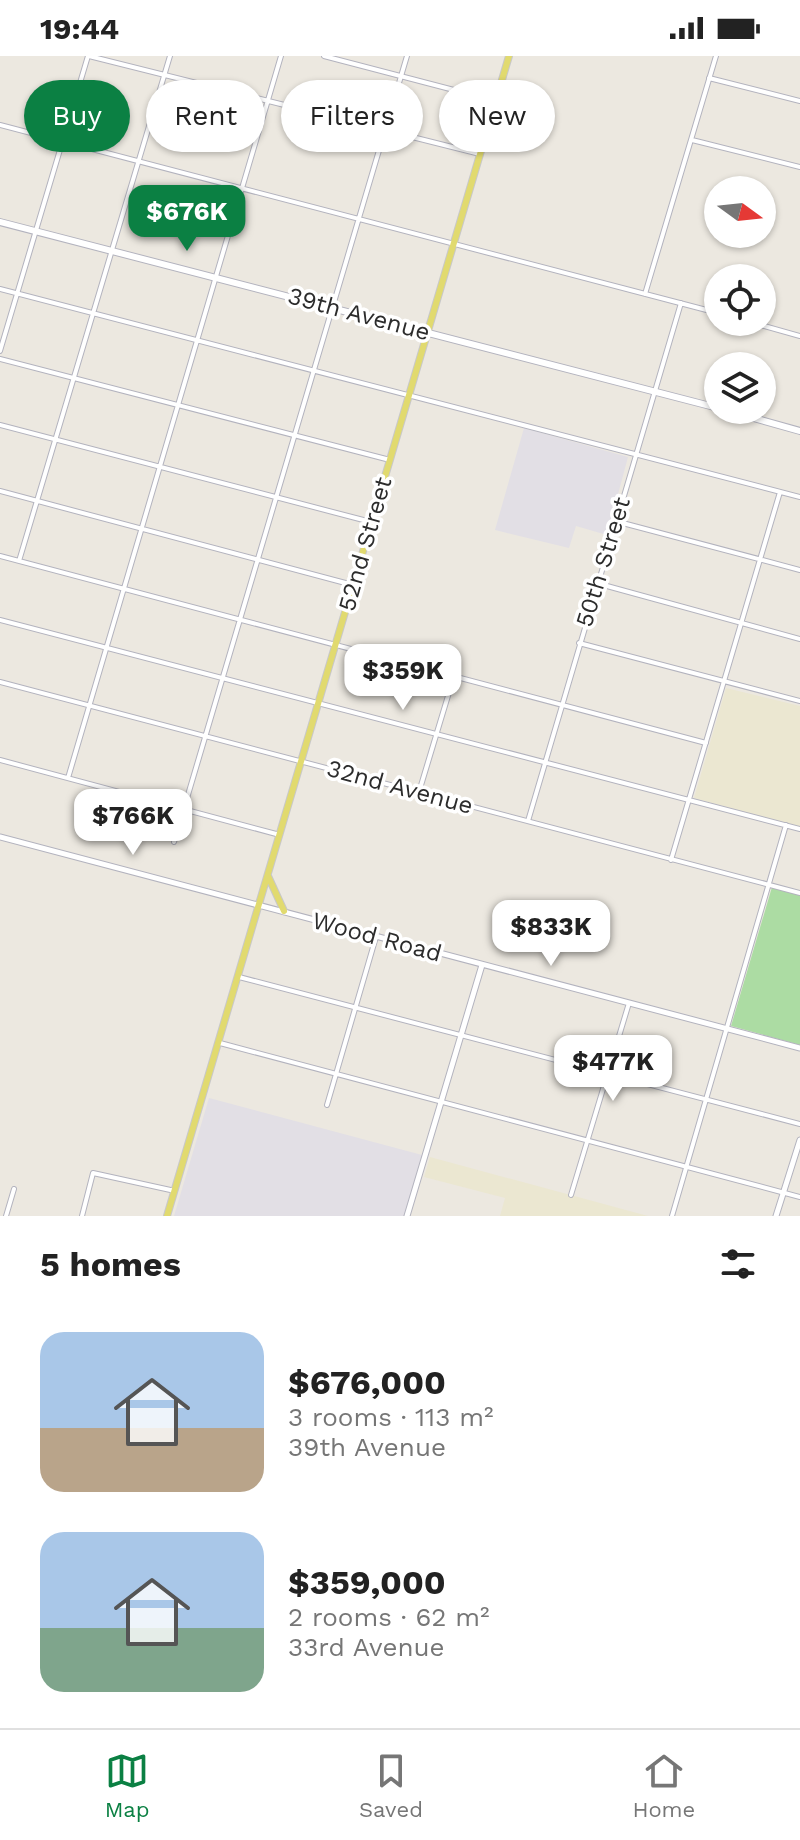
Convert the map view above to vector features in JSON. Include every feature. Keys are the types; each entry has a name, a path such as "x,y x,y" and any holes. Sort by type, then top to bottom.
{"main road":[{"name":"52nd Street","path":"502,80 509,56"},
{"name":"52nd Street","path":"167,1216 480,154"},
{"name":"39th Avenue","path":"0,222 704,404"},
{"path":"775,424 800,431"},
{"path":"268,876 284,911"}],"street":[{"path":"81,80 88,56 281,104"},
{"path":"19,561 170,56"},
{"path":"68,778 281,56"},
{"path":"324,56 439,86"},
{"path":"400,80 407,56"},
{"path":"645,294 716,56"},
{"path":"709,78 800,101"},
{"path":"0,125 24,132"},
{"path":"692,140 800,167"},
{"path":"423,141 480,154"},
{"path":"0,351 59,152"},
{"path":"100,152 704,309"},
{"path":"174,842 379,152"},
{"path":"0,289 800,497"},
{"name":"50th Street","path":"528,821 681,303"},
{"path":"776,329 800,336"},
{"path":"0,359 390,460"},
{"path":"0,425 371,522"},
{"path":"0,491 353,585"},
{"path":"671,860 780,492"},
{"path":"615,521 800,570"},
{"path":"0,556 706,743"},
{"path":"596,583 800,639"},
{"path":"0,620 800,829"},
{"path":"579,643 800,701"},
{"path":"419,792 454,676"},
{"name":"32nd Avenue","path":"0,682 800,893"},
{"path":"0,760 280,835"},
{"path":"672,1216 786,825"},
{"name":"Wood Road","path":"0,837 800,1048"},
{"path":"327,1105 376,937"},
{"path":"407,1216 482,965"},
{"path":"239,977 800,1124"},
{"path":"571,1195 629,1003"},
{"path":"220,1043 800,1197"},
{"path":"776,1216 800,1140"},
{"path":"82,1216 93,1173 175,1191"},
{"path":"6,1216 14,1189"}],"shaded area":[{"path":"524,428 628,457 607,535 576,526 569,548 495,530"},
{"path":"726,688 800,706 800,827 694,798"},
{"path":"209,1098 422,1155 404,1216 174,1216"},
{"path":"430,1157 648,1216 500,1216 505,1198 424,1177"}],"green space":[{"path":"772,887 800,895 800,1045 731,1026"}]}
